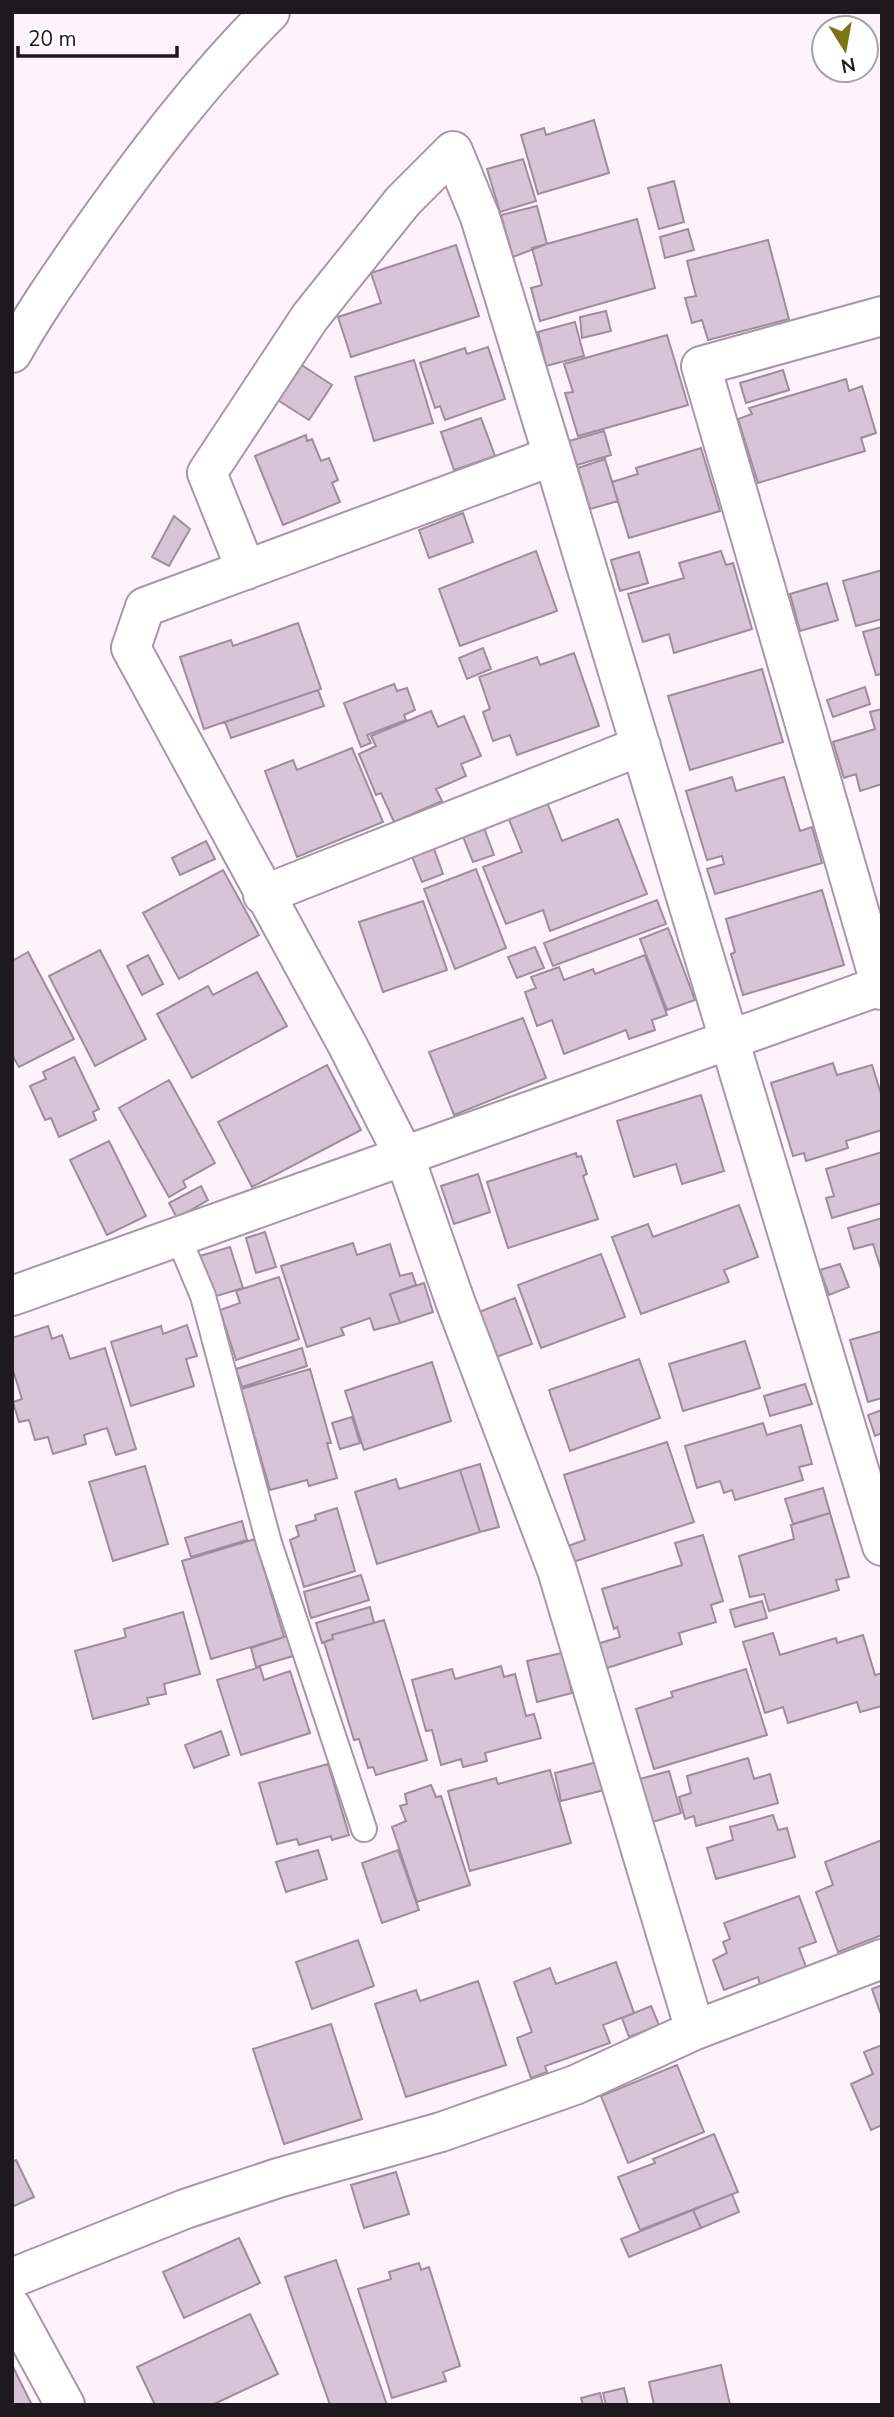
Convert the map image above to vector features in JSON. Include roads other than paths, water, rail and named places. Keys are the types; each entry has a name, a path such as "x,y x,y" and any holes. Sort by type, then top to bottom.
{"street":[{"path":"12,353 33,315 127,180 235,47 270,12"},
{"path":"246,570 207,473 310,317 403,201 453,151 480,217 882,1546"},
{"path":"12,1296 405,1158 880,981 701,366 882,316"},
{"path":"553,456 145,607 131,648 263,895 348,1046 405,1158 557,1570 695,2030"},
{"path":"263,895 641,746"},
{"path":"12,2278 185,2209 278,2178 441,2132 575,2085 695,2030 882,1959"},
{"path":"12,2308 65,2405"}],"lane":[{"path":"179,1239 203,1296 269,1543 364,1829"}]}
